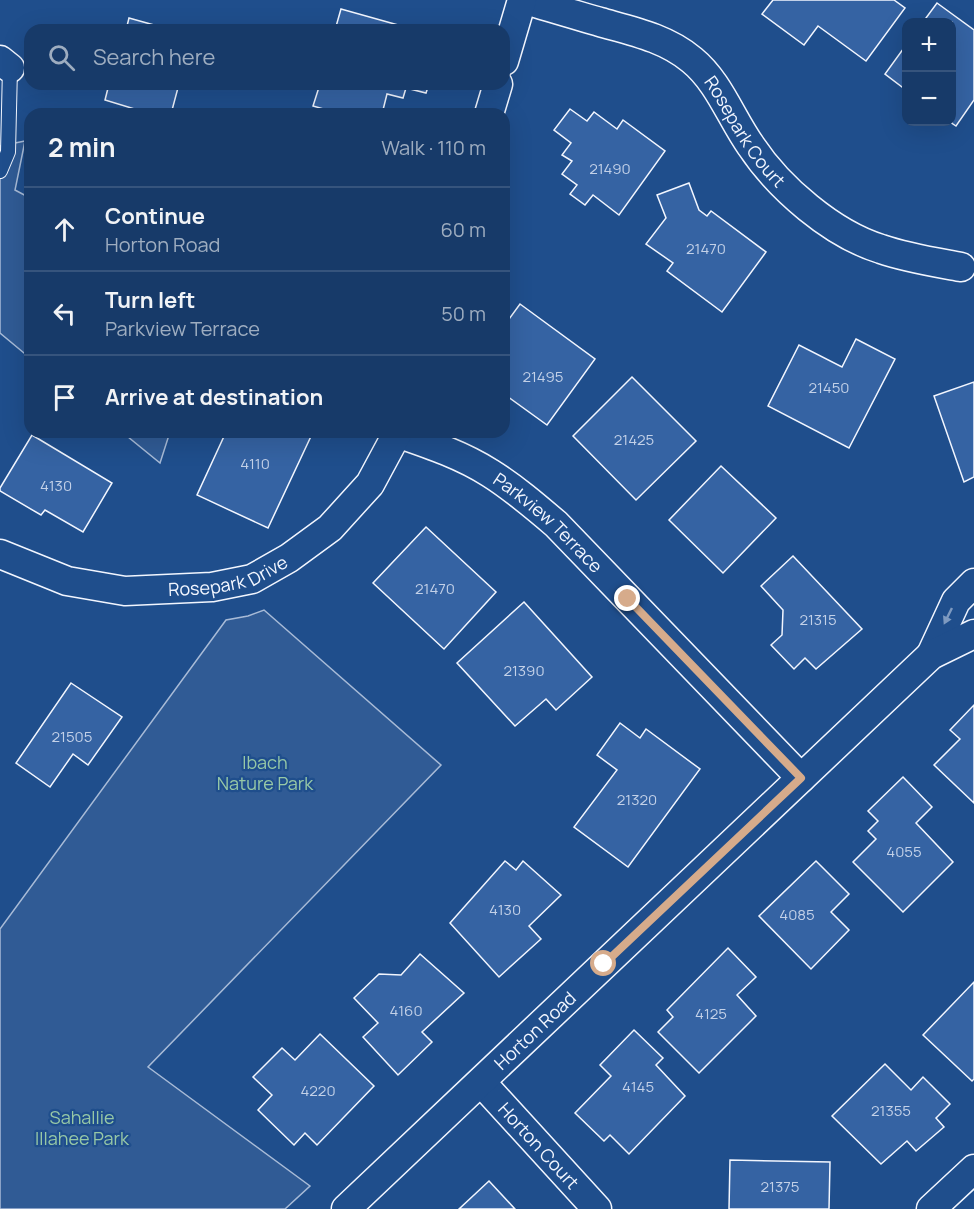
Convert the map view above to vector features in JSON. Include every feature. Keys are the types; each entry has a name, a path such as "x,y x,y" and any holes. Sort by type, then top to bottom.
{"street":[{"path":"510,43 524,0"},
{"name":"Rosepark Court","path":"524,0 650,36 672,46 708,75 751,146 776,178 806,206 844,231 878,249 919,260 961,267"},
{"path":"491,108 496,90"},
{"name":"Rosepark Drive","path":"0,554 68,581 125,591 212,587 252,579 289,558 330,528 370,484 395,438"},
{"name":"Parkview Terrace","path":"411,438 489,472 522,495 556,524 801,778"},
{"name":"Horton Road","path":"931,655 956,601 974,584"},
{"name":"Horton Road","path":"346,1209 931,655 974,634"},
{"name":"Horton Court","path":"481,1082 597,1209"},
{"path":"932,1209 974,1169"}],"lane":[{"path":"0,171 8,152 5,64"}],"shaded area":[{"path":"24,141 15,190 24,195 24,353 0,333 0,146"},
{"path":"129,438 168,438 160,463"},
{"name":"Ibach Nature Park","path":"264,610 441,765 148,1067 310,1186 285,1209 0,1209 0,929 226,620"}],"building":[{"path":"773,0 894,0 905,8 866,61 818,26 804,45 762,14"},
{"path":"937,3 974,30 974,100 956,126 956,18 926,18"},
{"path":"341,9 395,24 337,24"},
{"path":"129,18 150,24 128,24"},
{"path":"902,51 902,87 885,74"},
{"path":"108,90 177,90 173,108 131,108 105,100"},
{"path":"318,90 405,90 403,98 387,94 384,108 320,108 313,106"},
{"path":"570,109 587,121 594,112 617,129 623,120 665,151 619,215 593,195 585,205 570,194 577,185 562,174 572,161 562,155 571,143 554,130"},
{"path":"689,183 699,210 707,216 711,211 766,252 722,312 667,271 673,263 646,244 666,218 657,195"},
{"path":"520,304 595,359 547,425 510,398 510,318"},
{"path":"856,339 895,359 849,448 768,406 799,345 842,367"},
{"path":"632,377 696,441 636,500 573,436"},
{"path":"974,382 974,477 964,482 934,396"},
{"path":"30,438 37,438 112,483 83,532 45,510 41,515 0,491"},
{"path":"223,438 310,438 268,528 197,495"},
{"path":"721,466 776,518 723,573 669,520"},
{"path":"426,527 496,592 444,649 373,583"},
{"path":"793,556 862,629 816,669 805,658 794,669 771,645 782,635 783,610 761,586"},
{"path":"524,602 592,677 556,710 546,699 515,726 457,663"},
{"path":"71,683 122,717 88,765 73,754 50,787 16,763"},
{"path":"974,705 974,803 934,765 960,739 950,730"},
{"path":"620,723 640,738 646,729 700,769 628,867 574,827 617,770 597,755"},
{"path":"903,777 932,807 916,823 953,862 903,912 853,862 876,839 868,831 878,821 868,811"},
{"path":"505,861 516,870 523,861 561,895 529,926 541,939 499,977 450,923"},
{"path":"816,861 849,894 831,912 849,930 811,969 759,916"},
{"path":"728,948 756,977 737,995 756,1016 699,1073 658,1032 673,1017 667,1010"},
{"path":"420,954 464,993 422,1032 432,1042 398,1075 363,1037 378,1023 354,998 379,974 401,975"},
{"path":"974,982 974,1079 972,1081 923,1035"},
{"path":"634,1030 663,1058 656,1065 685,1096 629,1154 610,1135 604,1141 575,1113 611,1076 600,1065"},
{"path":"320,1034 374,1086 317,1145 305,1133 294,1145 258,1110 272,1095 253,1077 282,1048 295,1060"},
{"path":"885,1064 911,1090 923,1077 950,1104 936,1118 944,1127 916,1151 907,1141 881,1164 832,1116"},
{"path":"730,1160 830,1162 829,1209 729,1209"},
{"path":"489,1181 515,1209 459,1209"}],"route":[{"path":"604,964 801,778 628,599"}],"park label":[{"name":"Sahallie Illahee Park","path":"82,1127"}]}
